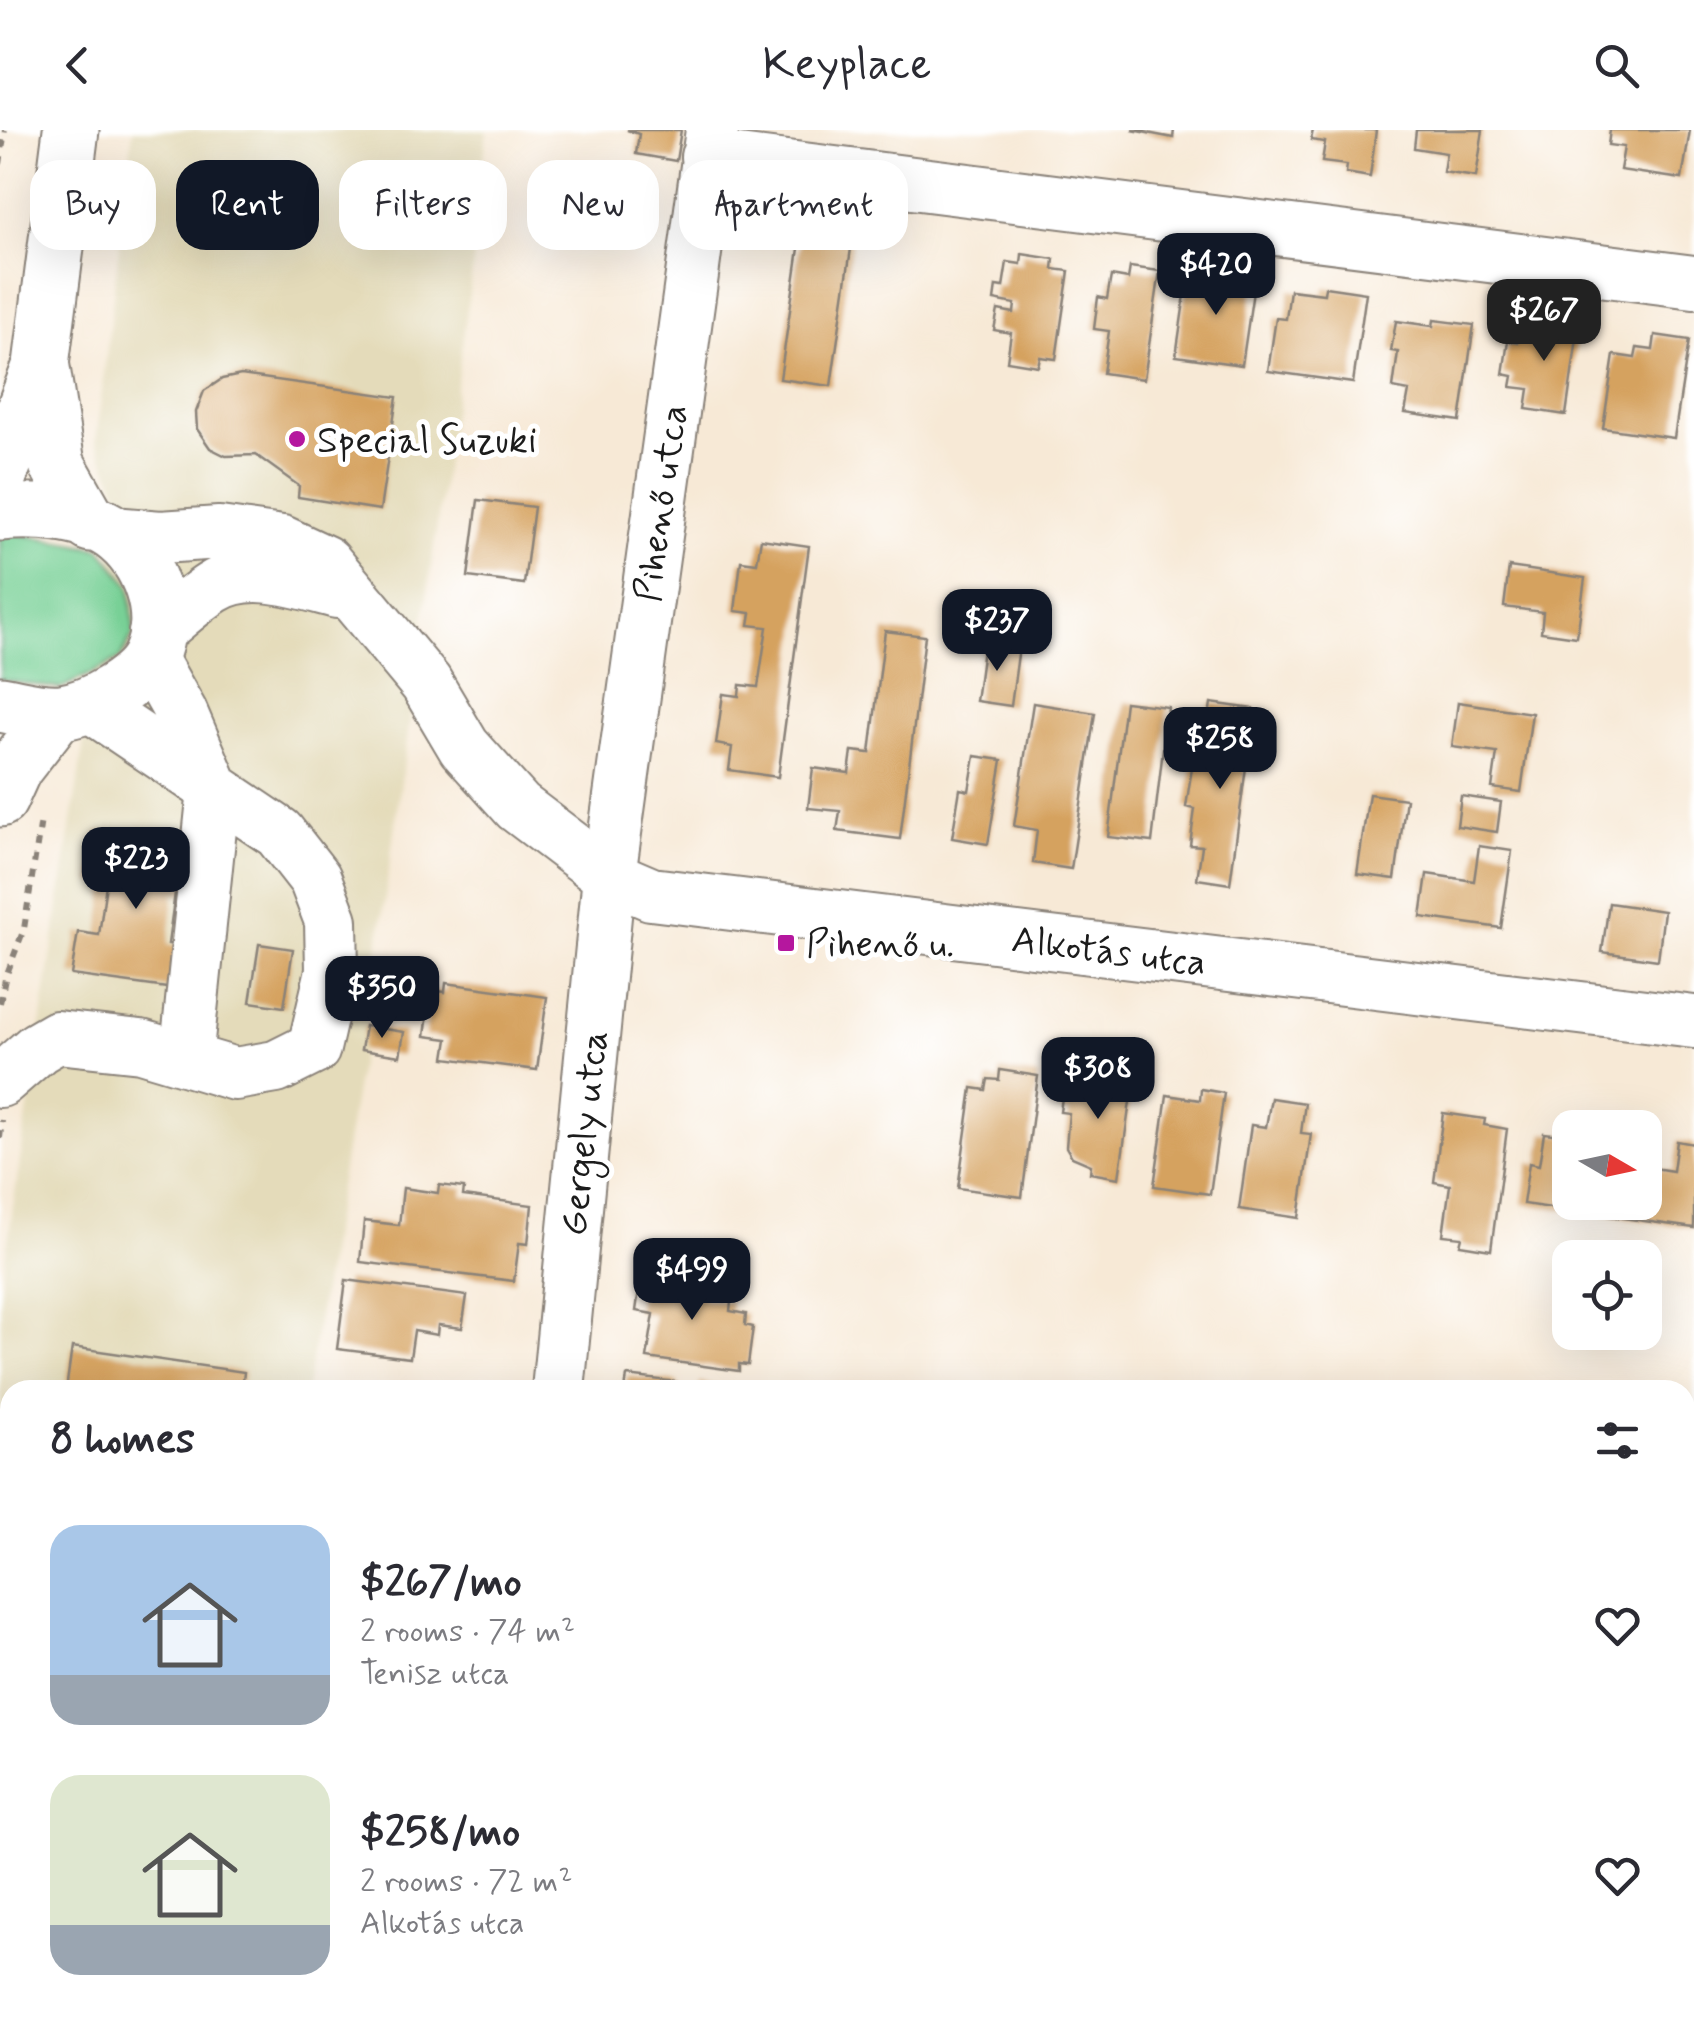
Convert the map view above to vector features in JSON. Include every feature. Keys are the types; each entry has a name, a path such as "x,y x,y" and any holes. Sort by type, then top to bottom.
{"main road":[{"path":"0,474 41,365 70,130"},
{"path":"7,784 74,710 124,684 153,646 158,604 144,566 102,528 57,464 41,365"},
{"path":"0,513 24,511 66,516 102,528"},
{"path":"0,704 74,710"}],"street":[{"path":"710,143 1694,282"},
{"name":"Pihenő utca","path":"609,876 710,143"},
{"name":"Alkotás utca","path":"102,528 161,537 219,533 282,542 325,562 426,683 464,747 518,808 609,876 651,894 1694,1022"},
{"path":"186,1059 214,790 153,646 215,586 245,577 277,577 353,596"},
{"path":"0,1081 57,1037 141,1046 235,1074 276,1067 314,1048 332,971 331,921 315,879 279,833 214,790 74,710"},
{"name":"Gergely utca","path":"559,1380 609,876"}],"path":[{"path":"0,164 5,130"},
{"path":"0,1003 5,978 24,930 44,782 34,773 7,784"}],"shaded area":[{"path":"133,130 487,130 484,160 339,160 339,250 474,250 377,955 308,1380 0,1380 0,1292 121,499 96,441 119,250 156,250 156,160 129,160"}],"green space":[{"path":"13,533 100,548 130,586 134,633 120,659 60,689 0,680 0,536"}],"building":[{"path":"627,130 681,130 676,161 636,154 639,134"},
{"path":"1132,130 1174,130 1173,138"},
{"path":"1313,130 1376,130 1370,177 1346,173 1347,165 1322,162 1325,142 1311,140"},
{"path":"1416,130 1483,130 1476,177 1443,172 1446,153 1414,148"},
{"path":"1610,130 1690,130 1682,179 1620,170 1624,147 1608,145"},
{"path":"799,250 851,250 831,386 780,379"},
{"path":"1022,254 1054,259 1053,269 1069,271 1056,359 1040,357 1038,366 1007,361 1011,333 994,330 998,310 1014,313 1015,304 994,300 996,286 1003,287 1007,262 1021,264"},
{"path":"1130,267 1160,271 1144,379 1103,373 1109,331 1094,329 1098,297 1107,299 1111,276 1128,279"},
{"path":"1201,270 1255,278 1242,365 1176,356 1187,281 1199,282"},
{"path":"1325,287 1366,293 1353,383 1268,371 1276,318 1286,319 1290,290 1324,294"},
{"path":"1532,318 1579,324 1566,415 1526,409 1529,389 1511,387 1513,376 1503,374 1508,341 1518,343 1520,328 1530,330"},
{"path":"1434,320 1474,325 1460,421 1405,413 1409,391 1393,388 1398,352 1391,351 1396,321 1433,326"},
{"path":"1655,335 1689,340 1674,438 1603,428 1614,355 1635,358 1637,348 1653,350"},
{"name":"Special Suzuki","path":"241,375 397,397 380,510 298,497 299,486 256,455 226,456 210,448 197,429 196,412 204,391 222,379"},
{"path":"478,500 534,507 524,584 468,577"},
{"path":"761,539 809,546 778,777 729,770 732,747 716,744 723,694 739,696 740,685 758,687 767,627 749,625 751,613 735,611 741,561 757,563"},
{"path":"1509,567 1585,578 1577,637 1541,632 1543,612 1504,607"},
{"path":"885,631 925,636 900,839 837,831 840,811 808,808 813,768 849,773 852,751 870,753"},
{"path":"984,642 1019,647 1011,706 976,701"},
{"path":"1125,702 1168,707 1152,842 1108,837"},
{"path":"1458,702 1532,713 1521,792 1492,788 1497,753 1452,747"},
{"path":"1033,703 1095,713 1071,869 1033,863 1037,830 1014,826"},
{"path":"1211,703 1254,709 1230,884 1197,879 1202,846 1190,845 1195,809 1186,807 1193,761 1225,765 1228,747 1205,744"},
{"path":"975,756 1002,760 988,844 952,838 960,789 969,791"},
{"path":"1369,794 1406,799 1395,879 1357,874"},
{"path":"1461,796 1501,802 1497,832 1457,826"},
{"path":"98,831 193,843 186,895 175,893 168,944 188,947 182,990 71,975 78,932 99,935 106,884 91,882"},
{"path":"1479,846 1512,851 1501,928 1421,917 1427,874 1474,881"},
{"path":"1609,903 1664,911 1658,960 1602,952"},
{"path":"259,944 293,949 284,1007 250,1002"},
{"path":"446,983 547,997 537,1070 445,1058 448,1039 425,1036 431,990 445,992"},
{"path":"365,1026 404,1032 400,1056 361,1050"},
{"path":"1000,1070 1038,1076 1022,1197 958,1188 972,1088 986,1090 988,1079 999,1080"},
{"path":"1089,1075 1133,1081 1119,1178 1090,1173 1091,1165 1072,1157 1066,1147 1069,1113 1060,1112 1064,1083 1087,1086"},
{"path":"1201,1089 1224,1093 1210,1194 1154,1186 1167,1095 1200,1100"},
{"path":"1271,1098 1305,1103 1301,1133 1311,1134 1299,1218 1239,1209 1251,1125 1266,1127"},
{"path":"1443,1113 1485,1119 1484,1125 1507,1129 1491,1250 1460,1245 1462,1237 1443,1235 1450,1185 1434,1182"},
{"path":"1544,1133 1552,1134 1552,1208 1523,1204 1529,1163 1539,1165"},
{"path":"1677,1141 1694,1144 1694,1228 1637,1220 1662,1220 1662,1169 1673,1171"},
{"path":"439,1185 464,1188 463,1196 532,1205 528,1244 519,1243 514,1281 360,1262 364,1221 399,1225 403,1188 438,1193"},
{"path":"642,1269 705,1278 703,1298 731,1302 730,1311 746,1314 745,1325 753,1327 748,1365 739,1364 739,1371 647,1358 654,1314 636,1311"},
{"path":"346,1280 467,1296 462,1328 438,1325 437,1335 414,1331 410,1358 337,1349"},
{"path":"72,1347 244,1372 243,1380 67,1380"},
{"path":"627,1376 661,1380 626,1380"}],"place":[{"name":"Special Suzuki","path":"297,439"},
{"name":"Pihenő u.","path":"786,943"}]}
